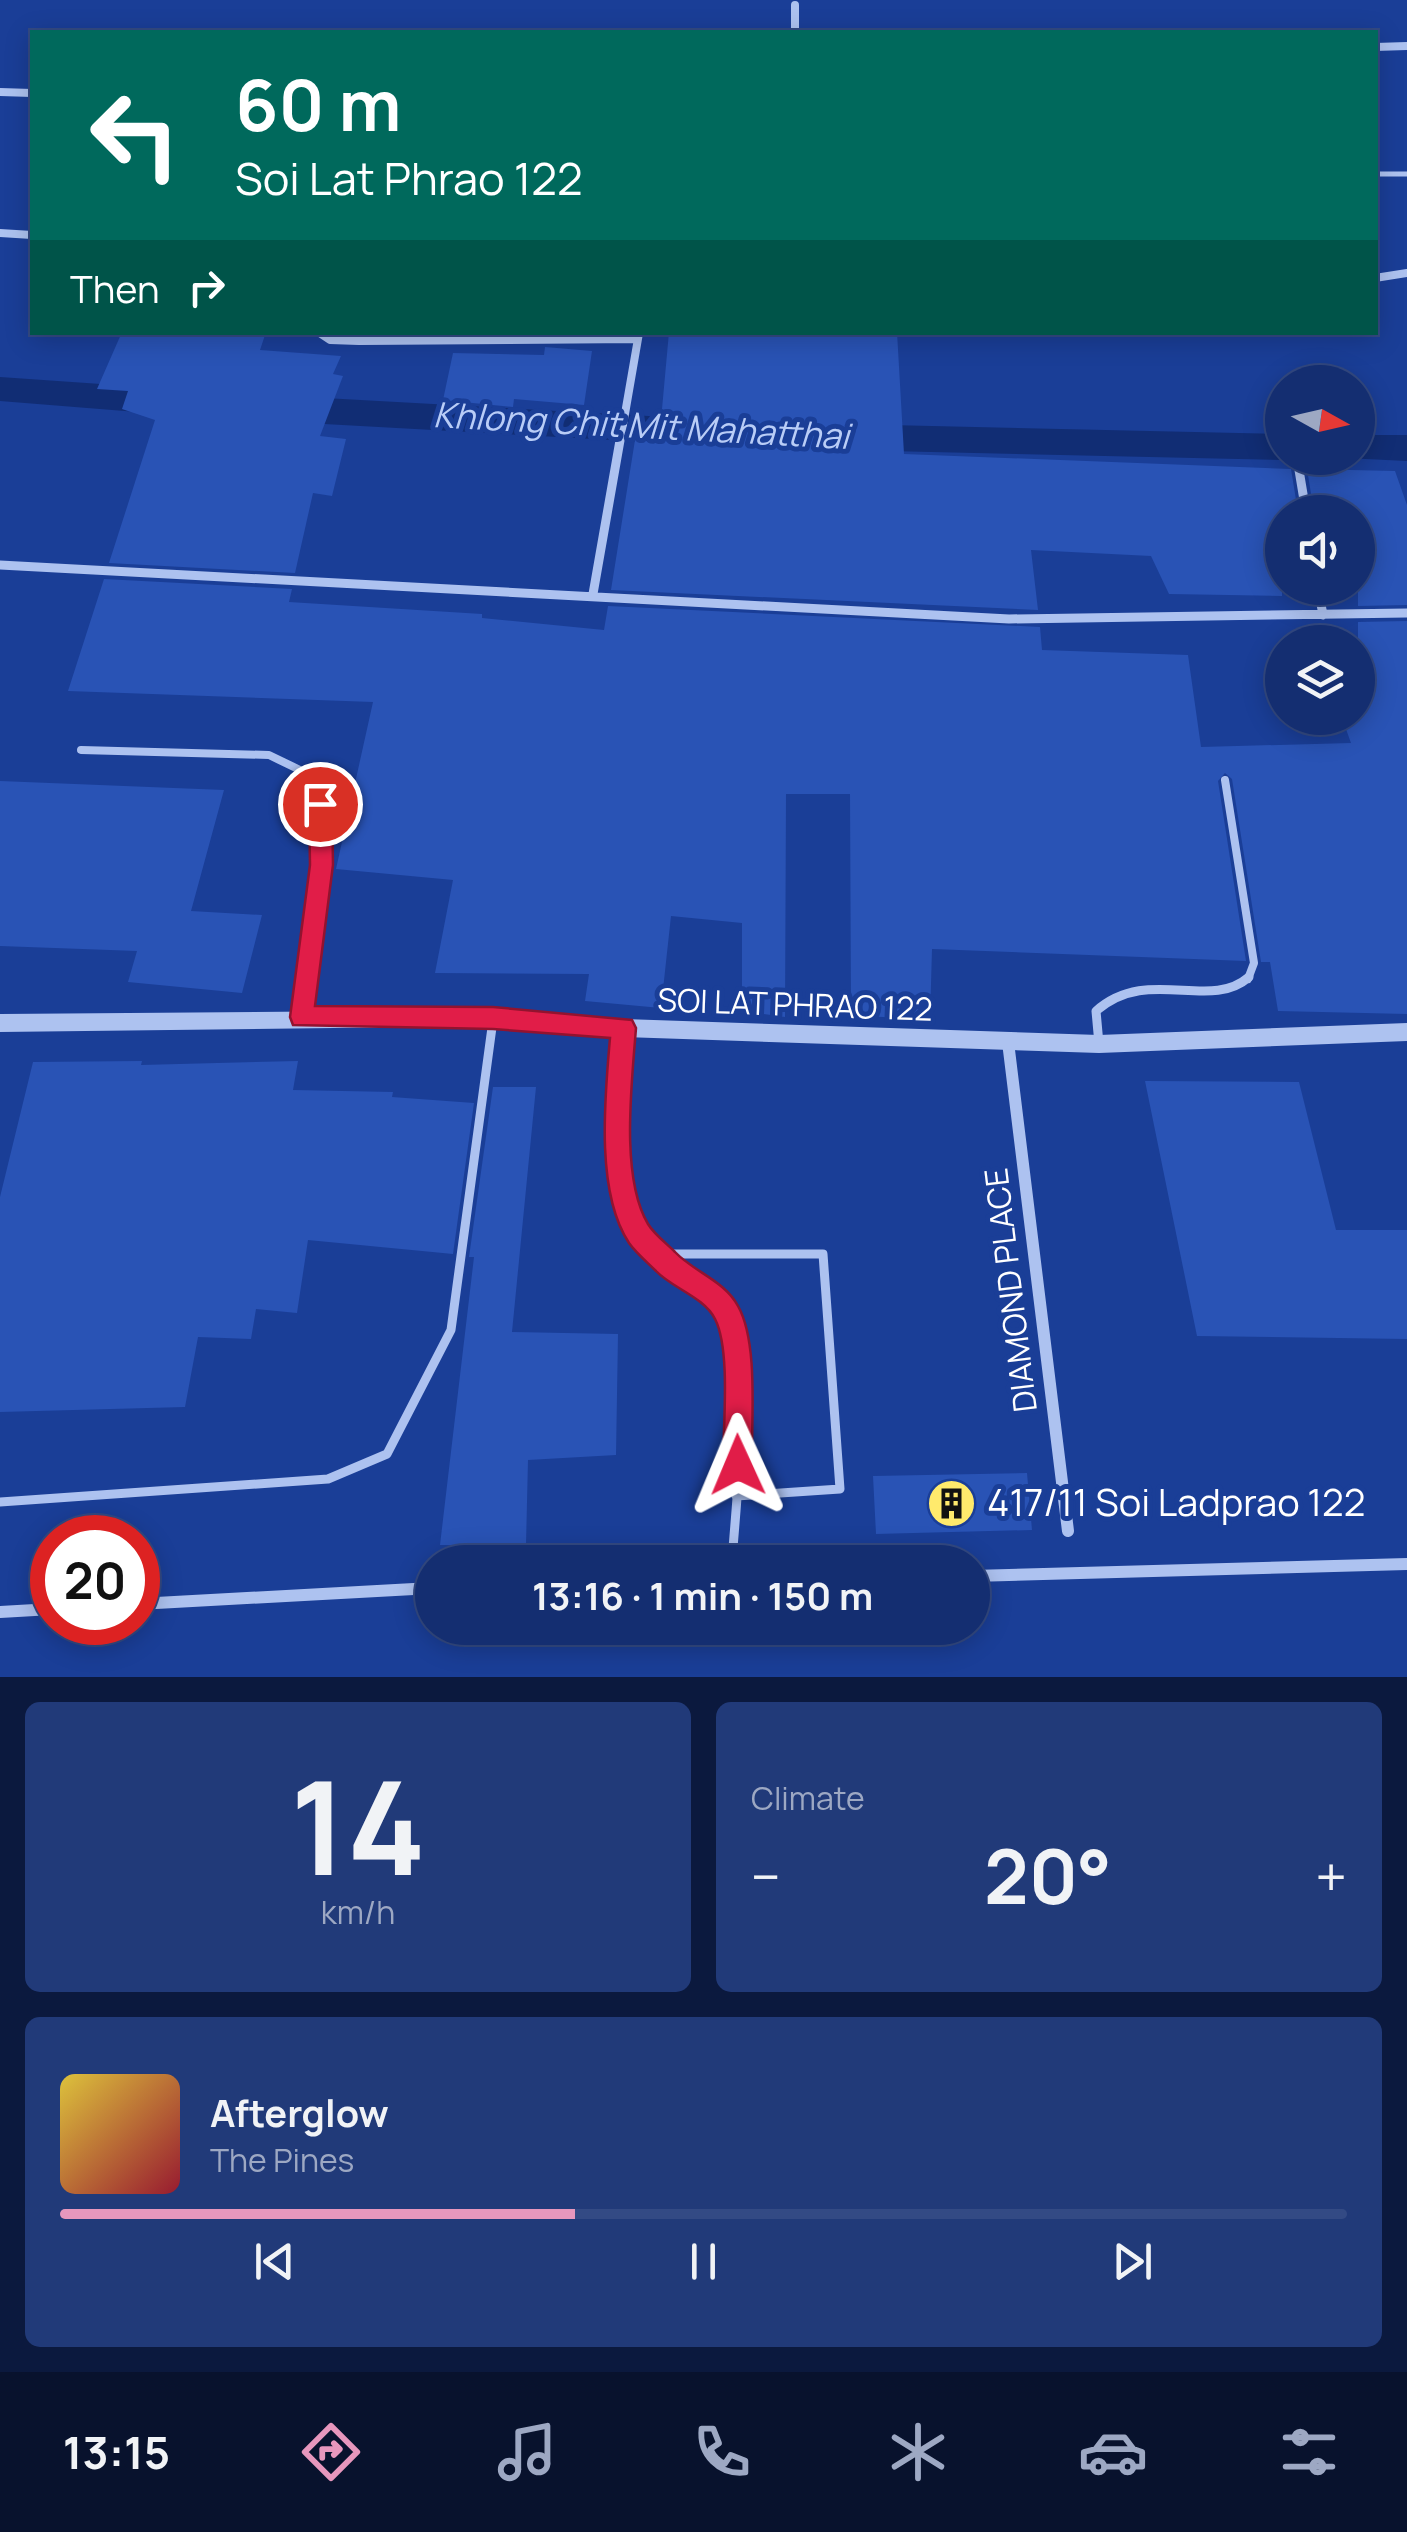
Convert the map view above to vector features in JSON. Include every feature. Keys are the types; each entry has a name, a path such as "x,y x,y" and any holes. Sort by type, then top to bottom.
{"street":[{"path":"795,5 795,30"},
{"path":"1378,47 1407,43"},
{"path":"0,92 30,92"},
{"path":"0,233 30,235"},
{"path":"1378,278 1407,273"},
{"path":"322,335 330,340 359,341 639,336 593,594"},
{"path":"0,565 593,594 1010,620 1407,613"},
{"path":"1321,605 1323,614"},
{"name":"SOI LAT PHRAO 122","path":"0,1022 493,1018 624,1028 1100,1044 1407,1032"},
{"name":"DIAMOND PLACE","path":"1008,1042 1068,1531"},
{"path":"990,1576 1407,1564"},
{"path":"160,1603 415,1589"},
{"path":"0,1612 30,1610"}],"lane":[{"path":"1378,174 1407,174"},
{"path":"81,750 269,755 302,771 320,804 322,865 302,1017"},
{"path":"1100,1044 1096,1011 1110,994 1131,987 1231,990 1248,980 1254,963 1225,780"},
{"path":"0,1502 328,1480 387,1454 451,1330 493,1018"},
{"path":"624,1028 617,1108 624,1193 638,1233 728,1312 736,1357 733,1545"},
{"path":"659,1254 823,1254 840,1490 736,1496"}],"building":[{"path":"121,335 265,335 260,350 341,356 333,374 343,376 320,436 346,439 332,496 313,493 295,573 109,563 155,420 122,409 128,391 97,389"},
{"path":"669,335 897,335 904,454 1265,468 1265,475 1292,475 1295,495 1265,495 1265,596 1169,594 1151,556 1031,550 1038,610 611,590 635,440 659,442"},
{"path":"545,347 592,351 584,405 514,399 513,407 443,400 453,353 544,355"},
{"path":"1375,471 1395,471 1407,505 1407,605 1358,606 1375,605 1375,495 1311,495 1308,475 1375,475"},
{"path":"104,579 292,589 289,602 482,614 482,618 604,630 608,606 1040,627 1042,650 1188,655 1201,747 1351,743 1348,735 1375,735 1375,625 1358,622 1407,621 1407,1014 1278,1011 1270,962 1261,962 1232,779 1225,773 1218,781 1246,961 932,949 930,1020 851,1015 850,794 786,794 785,1017 742,1011 742,923 671,916 661,1008 585,1001 589,974 435,973 453,880 336,869 373,702 68,691"},
{"path":"0,781 224,790 191,911 262,915 242,993 128,982 137,951 0,946"},
{"path":"142,1061 141,1065 298,1061 293,1090 393,1092 392,1097 474,1103 453,1254 308,1240 297,1313 256,1309 251,1339 198,1337 185,1407 0,1412 0,1197 33,1062"},
{"path":"1145,1081 1299,1082 1336,1230 1407,1230 1407,1339 1197,1336"},
{"path":"493,1087 536,1087 512,1332 618,1334 616,1455 528,1460 526,1545 440,1545 474,1257 469,1257"},
{"name":"417/11 Soi Ladprao 122","path":"1027,1473 1032,1530 876,1534 873,1476"}],"waterway":[{"name":"Khlong Chit Mit Mahatthai","path":"0,389 187,403"},
{"name":"Khlong Chit Mit Mahatthai","path":"270,408 721,433"},
{"name":"Khlong Chit Mit Mahatthai","path":"845,437 1265,447"},
{"name":"Khlong Chit Mit Mahatthai","path":"1375,448 1407,448"}],"place":[{"name":"417/11 Soi Ladprao 122","path":"952,1503"}],"route":[{"path":"320,804 322,865 302,1017 493,1018 624,1028 617,1108 624,1193 638,1233 675,1272 708,1292 728,1312 736,1357 738,1465"}]}
